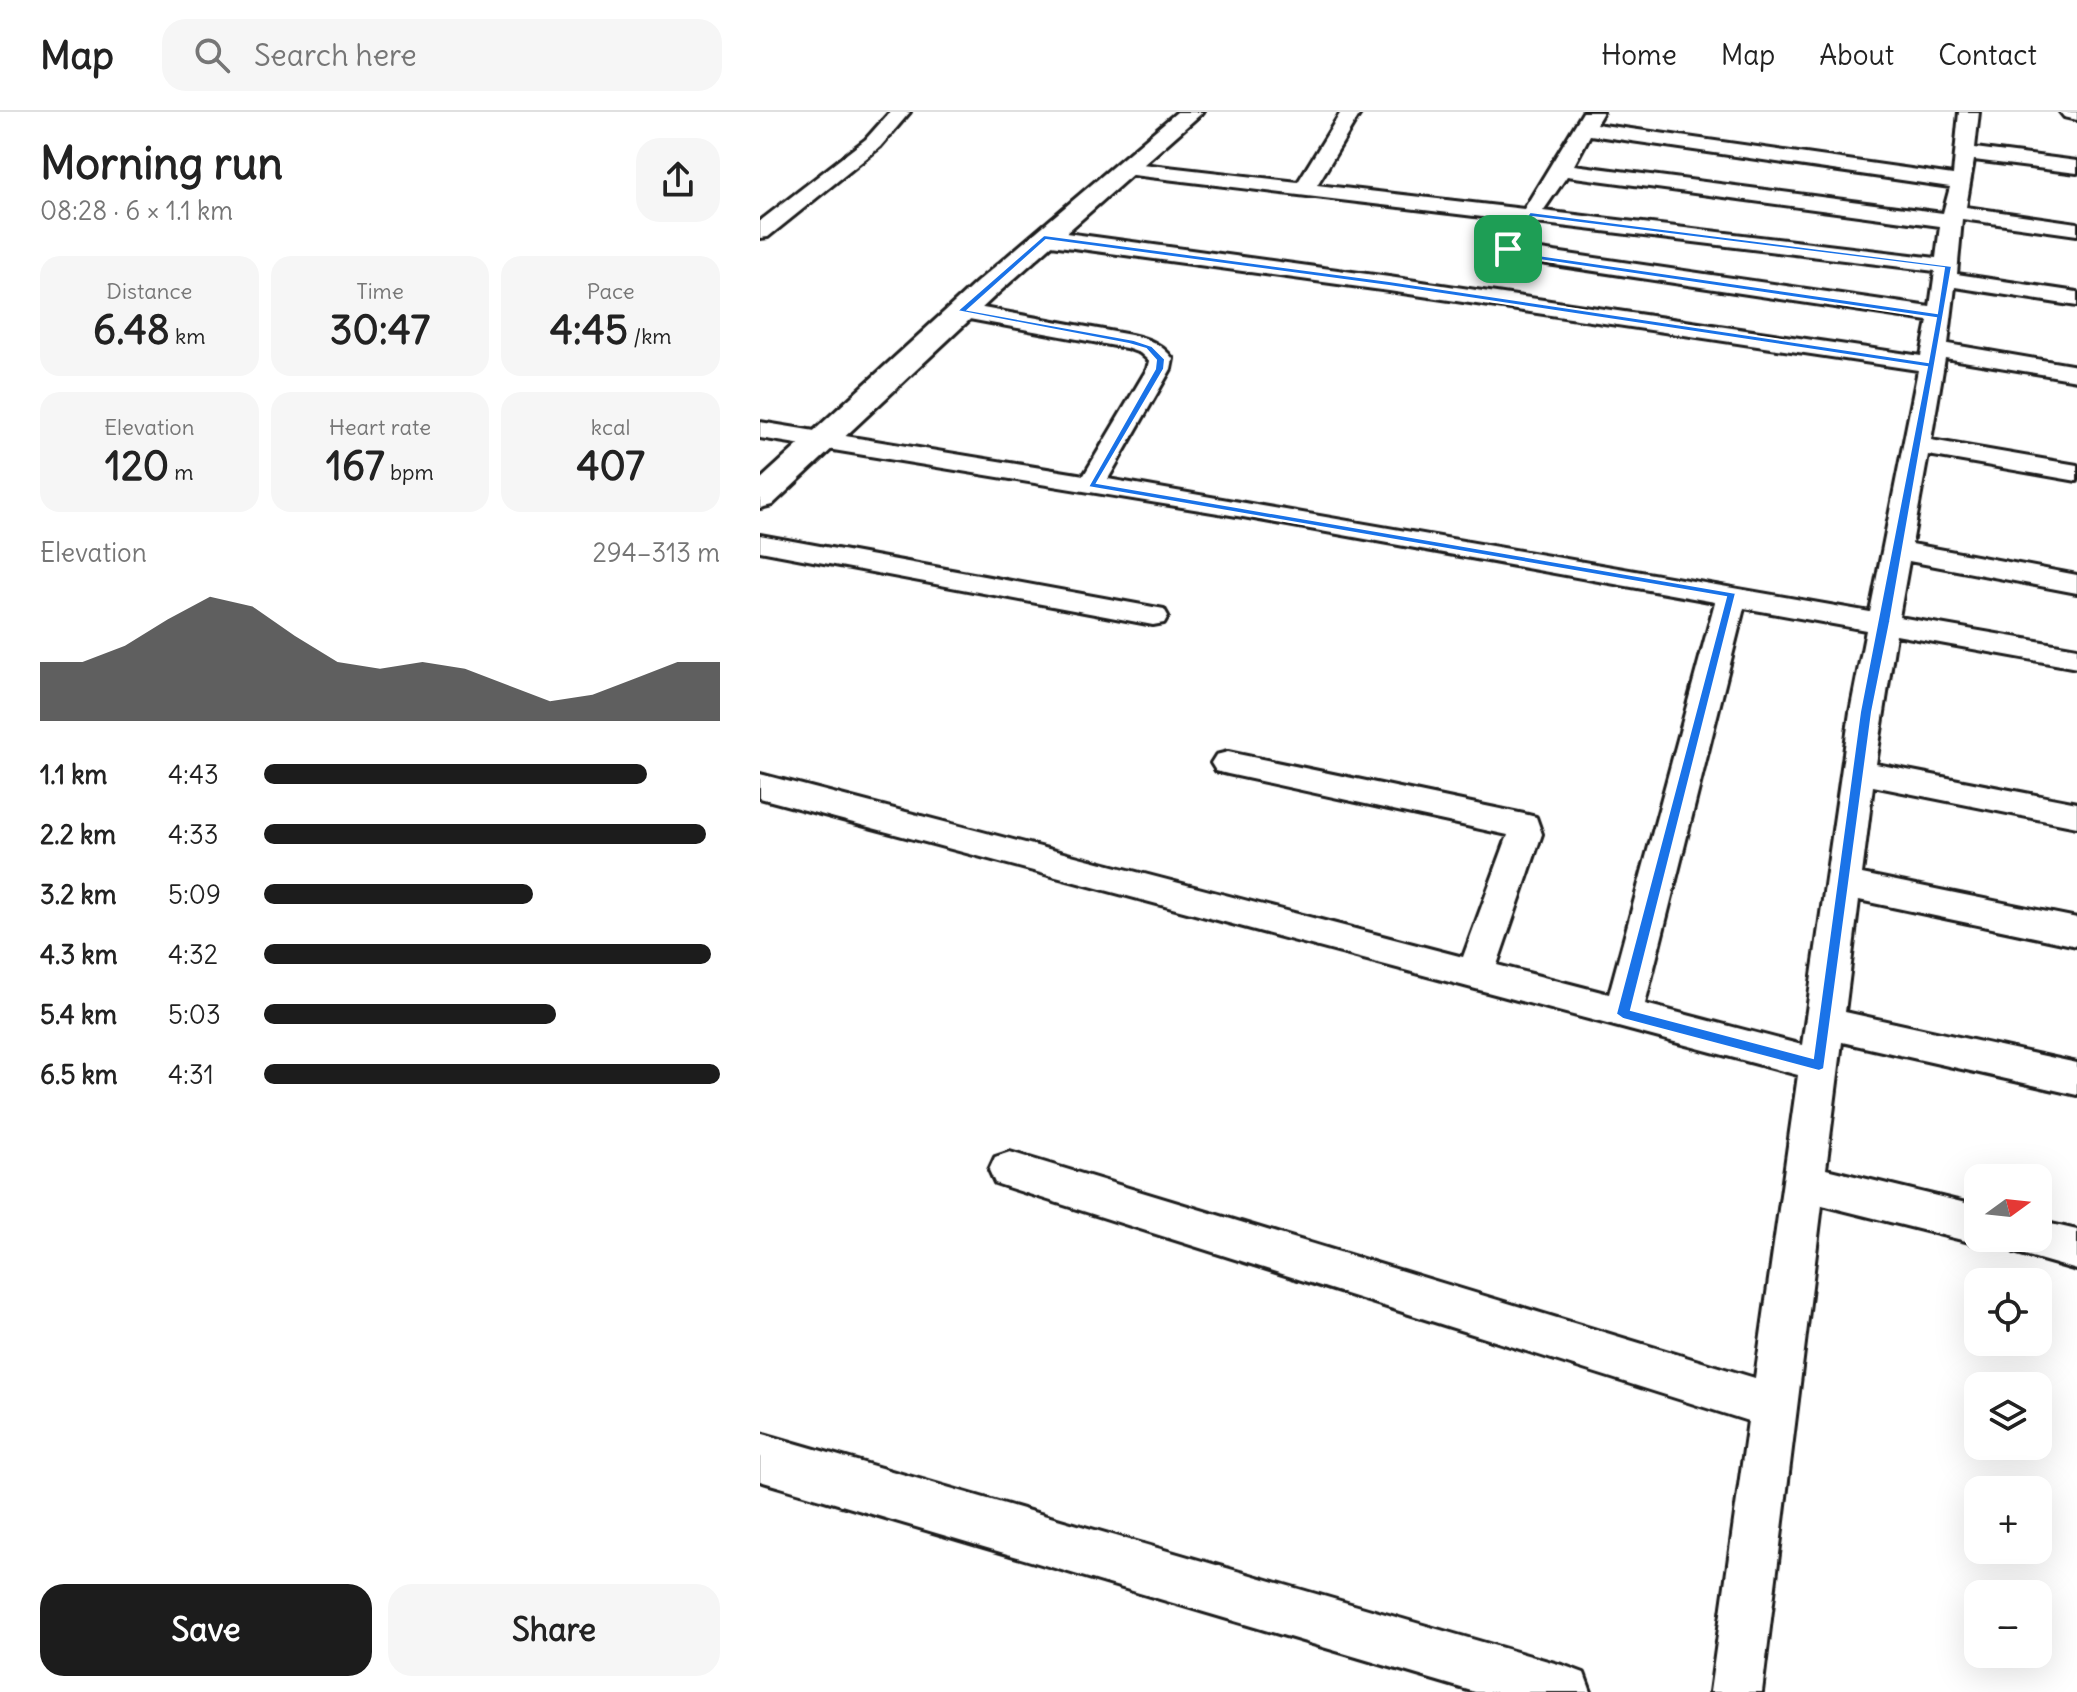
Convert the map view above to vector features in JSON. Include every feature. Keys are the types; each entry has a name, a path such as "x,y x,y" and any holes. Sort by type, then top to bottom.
{"street":[{"path":"760,232 873,143 900,112"},
{"path":"760,498 961,311 1191,112"},
{"path":"1304,189 1351,112"},
{"path":"1736,1692 1866,712 1936,343 1969,112"},
{"path":"2077,229 1958,192 1589,120 1508,249 1509,252 2077,373"},
{"path":"1561,169 1958,192 2077,167"},
{"path":"1124,168 1530,215 1947,273 2077,299"},
{"path":"1044,237 1389,284 1936,343"},
{"path":"961,311 1131,342 1149,348 1161,359 1159,369 1091,485"},
{"path":"760,430 1732,595 2077,658"},
{"path":"1917,445 2077,473"},
{"path":"760,543 1153,616"},
{"path":"1897,550 2077,584"},
{"path":"1623,1014 1732,595"},
{"path":"1228,763 1524,826 1525,834 1475,975"},
{"path":"1858,772 2077,815"},
{"path":"760,786 1819,1065"},
{"path":"1843,883 2077,932"},
{"path":"1825,1023 2077,1079"},
{"path":"1010,1170 1775,1407"},
{"path":"1804,1182 1964,1222"},
{"path":"2052,1244 2077,1250"},
{"path":"760,1457 1565,1692"}],"route":[{"path":"1508,249 1515,254 1941,316 1932,365 1897,550 1885,622 1866,712 1819,1065 1623,1014 1732,595 1091,485 1159,369 1161,359 1149,348 1131,342 961,311 1044,237 1389,284 1932,365 1935,349 1941,316 1948,266 1530,215 1508,249"}]}
